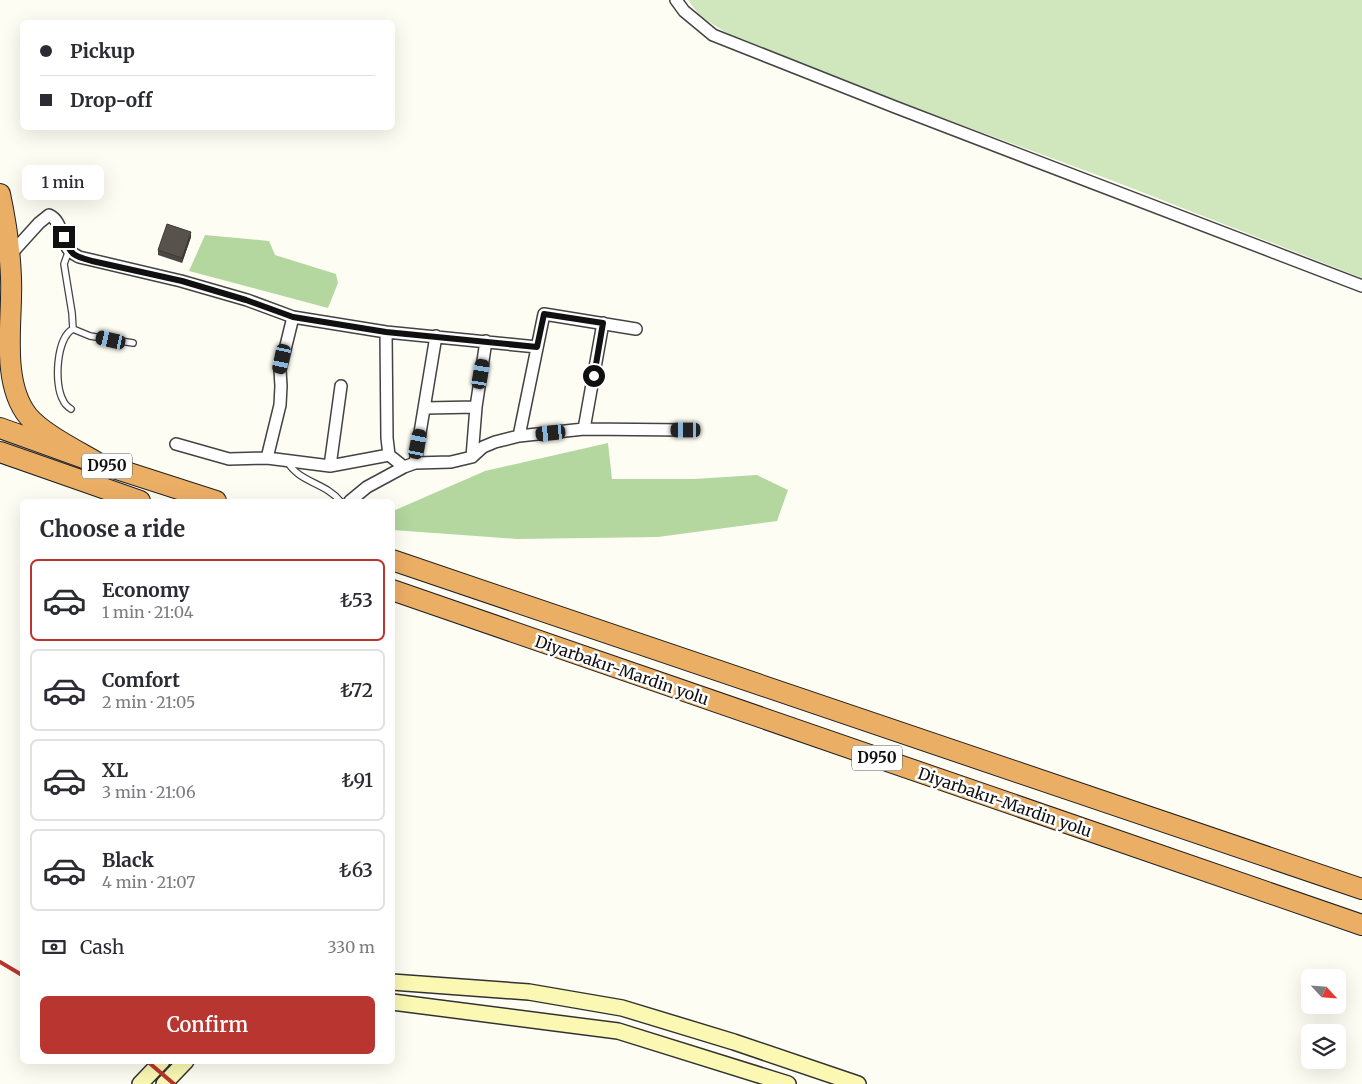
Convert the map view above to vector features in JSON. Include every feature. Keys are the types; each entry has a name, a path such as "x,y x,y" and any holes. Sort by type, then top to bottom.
{"highway":[{"path":"0,194 8,235 12,279 9,360 17,395 28,416 54,437 98,463"},
{"name":"D950","path":"0,428 98,463 210,499"},
{"name":"D950","path":"0,452 134,499"},
{"name":"Diyarbakır-Mardin yolu","path":"395,561 1362,889"},
{"name":"Diyarbakır-Mardin yolu","path":"395,591 1362,925"}],"street":[{"path":"676,0 684,11 713,35 931,121 1362,286"},
{"path":"10,255 39,222 50,214 55,217 69,250 79,257 182,281 246,300 293,317 386,332 537,347"},
{"path":"519,436 544,314 636,329"},
{"path":"267,458 280,404 282,386 280,370 293,317"},
{"path":"584,429 603,323"},
{"path":"386,332 387,438 389,455"},
{"path":"409,465 425,408 436,336"},
{"path":"472,457 476,407 486,341"},
{"path":"330,466 341,386"},
{"path":"425,408 476,407"},
{"path":"352,499 367,487 409,465 451,462 472,457 483,448 495,442 519,436 584,429 686,430"},
{"path":"176,444 229,459 267,458 330,466 389,455 409,465"},
{"path":"395,982 529,992 622,1008 734,1042 858,1084"},
{"path":"395,1002 618,1031 788,1084"},
{"path":"140,1084 159,1064"},
{"path":"164,1084 183,1064"}],"lane":[{"path":"69,250 64,264 73,329"},
{"path":"73,329 97,337 133,343"},
{"path":"71,409 63,400 58,384 61,345 68,332 73,329"},
{"path":"288,461 292,469 324,488 338,499"}],"green space":[{"path":"688,0 1362,0 1362,278 1116,182 851,84 728,34 700,16"},
{"path":"205,235 269,241 275,255 336,274 338,283 328,308 189,271"},
{"path":"608,443 612,479 694,479 757,475 788,490 777,521 658,537 517,539 395,530 395,510 485,471"}],"building":[{"path":"167,224 191,232 182,258 158,250"}],"railway":[{"path":"0,962 20,974"},
{"path":"151,1064 174,1084"}],"route":[{"path":"64,237 69,250 79,257 92,261 182,281 246,300 293,317 386,332 537,347 544,314 603,323 594,376"}]}
